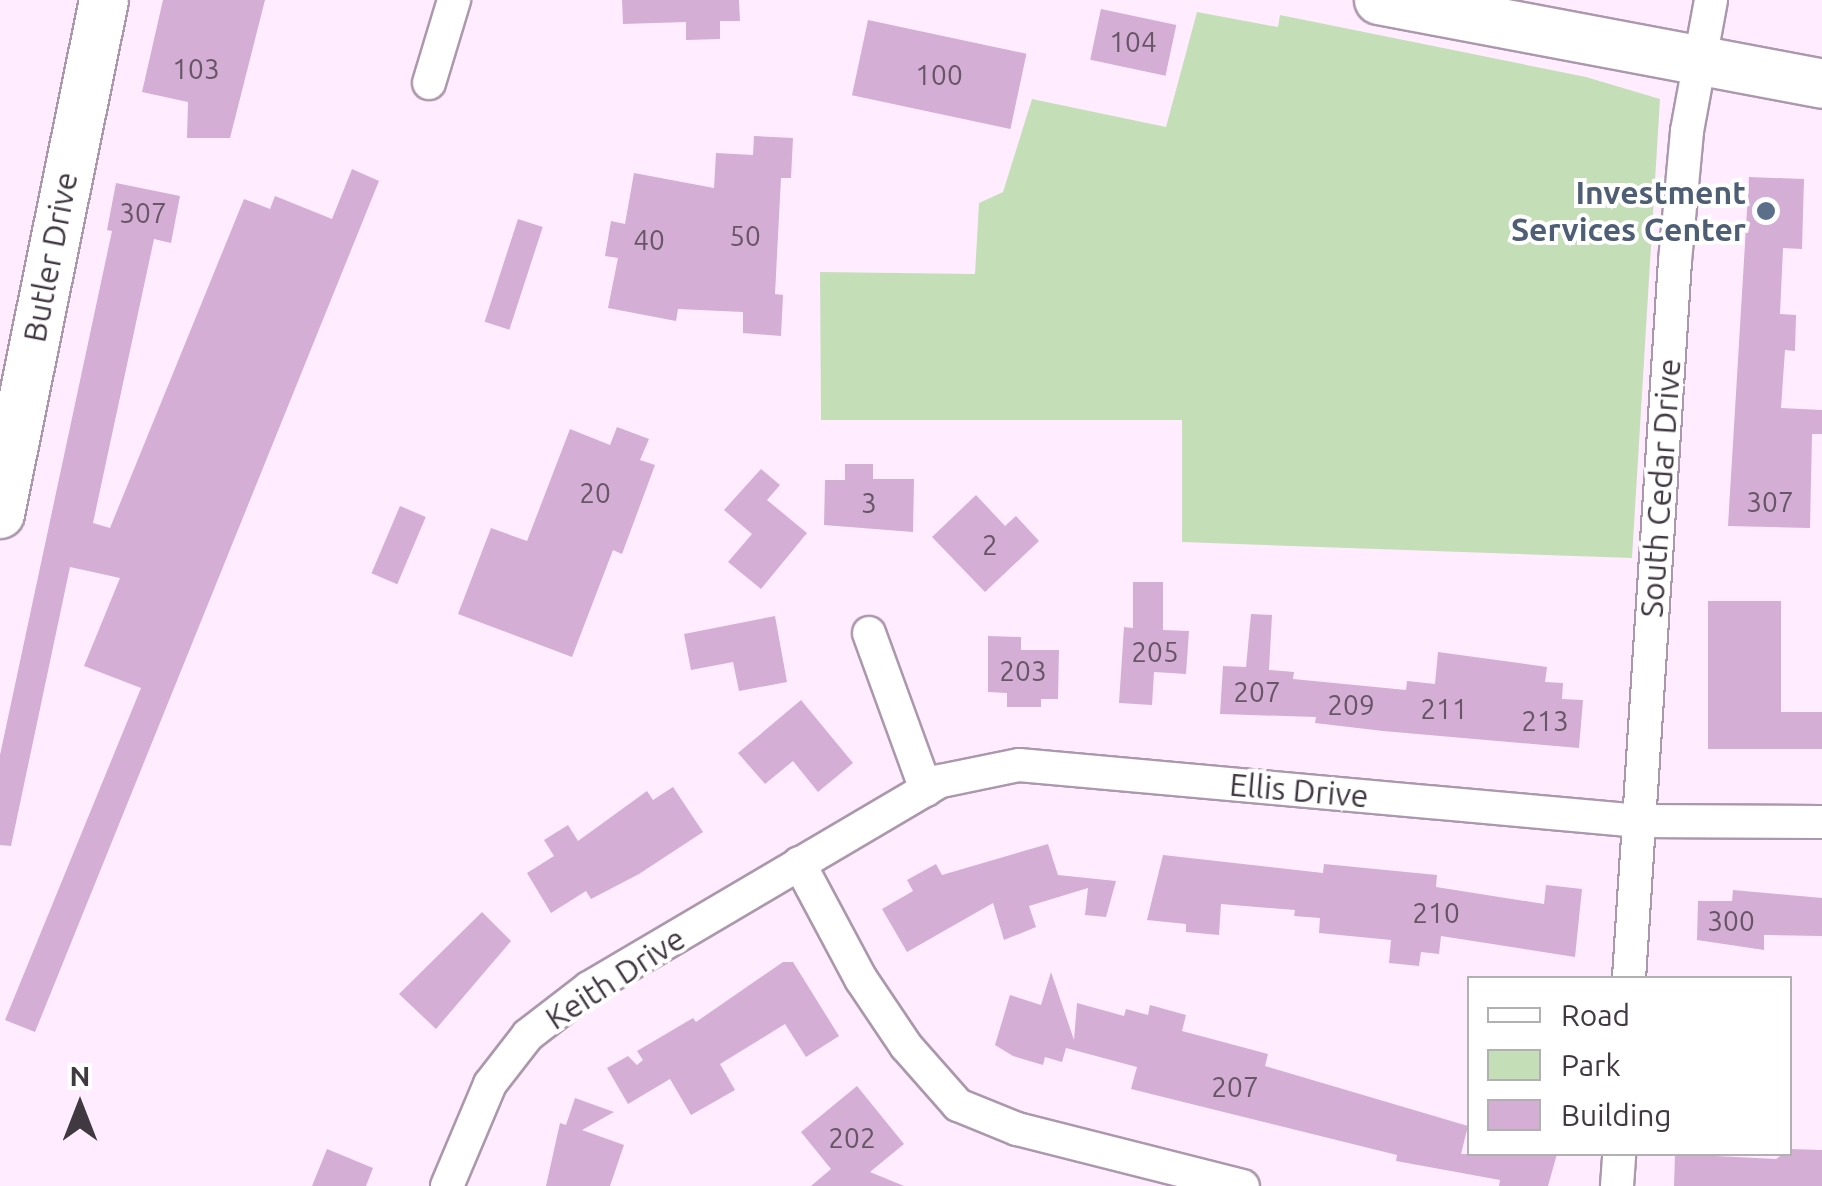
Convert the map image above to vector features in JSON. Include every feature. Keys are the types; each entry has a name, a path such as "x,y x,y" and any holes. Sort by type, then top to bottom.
{"street":[{"name":"Butler Drive","path":"2,496 12,390 104,0"},
{"path":"429,83 454,0"},
{"path":"1378,0 1822,84"},
{"name":"South Cedar Drive","path":"1629,976 1675,261 1711,0"},
{"path":"869,633 926,790"},
{"name":"Ellis Drive","path":"799,863 926,790 1019,765 1639,821 1822,822"},
{"path":"799,863 861,980 906,1046 958,1105 1017,1128 1243,1186"},
{"name":"Keith Drive","path":"447,1186 490,1084 528,1035 589,988 799,863"},
{"path":"1617,1186 1619,1156"}],"green space":[{"path":"1197,12 1278,27 1280,15 1586,77 1660,99 1632,558 1182,542 1182,420 821,420 820,272 975,274 979,203 1003,192 1032,99 1166,127"}],"building":[{"path":"163,0 265,0 230,138 187,138 188,102 142,92"},
{"path":"622,0 739,0 740,21 720,21 720,39 686,40 686,22 623,24"},
{"path":"1101,9 1176,25 1166,76 1090,60"},
{"path":"868,20 1026,54 1010,129 852,95"},
{"path":"754,136 793,138 791,178 781,178 775,294 783,295 781,336 743,333 743,312 678,309 676,321 608,308 618,258 605,256 611,221 625,224 634,173 714,188 716,153 753,155"},
{"path":"352,169 379,181 35,1032 5,1020 141,688 84,666 120,578 70,567 11,846 0,845 0,755 112,231 107,230 116,183 180,196 171,243 154,239 93,523 110,528 244,199 270,209 275,196 332,219"},
{"path":"1749,177 1804,179 1802,249 1783,248 1780,314 1796,315 1795,351 1785,350 1781,408 1822,410 1822,434 1812,434 1810,528 1728,526"},
{"path":"518,219 543,227 509,330 485,322"},
{"path":"617,427 649,439 640,460 655,465 622,554 613,550 572,657 458,614 491,528 527,541 570,429 610,445"},
{"path":"845,464 873,464 873,479 914,479 913,532 824,525 825,480 845,480"},
{"path":"761,469 780,485 767,500 807,533 761,589 728,562 752,534 724,510"},
{"path":"976,495 1005,526 1016,516 1039,541 985,592 932,537"},
{"path":"400,506 426,517 397,584 371,573"},
{"path":"1133,582 1163,582 1163,630 1189,631 1186,674 1154,672 1152,705 1119,703 1124,627 1133,628"},
{"path":"1708,601 1781,601 1781,712 1822,712 1822,749 1708,749"},
{"path":"1251,614 1272,615 1269,670 1294,672 1293,679 1406,690 1407,681 1435,684 1438,652 1547,667 1545,682 1563,683 1562,699 1583,700 1579,748 1315,723 1316,717 1220,714 1223,666 1246,667"},
{"path":"775,616 787,682 739,691 733,662 691,670 684,634"},
{"path":"988,636 1021,637 1021,650 1059,650 1058,699 1041,699 1041,707 1007,707 1007,693 988,692"},
{"path":"801,700 853,763 818,792 793,761 765,784 738,753"},
{"path":"673,787 703,832 639,874 591,899 586,891 551,913 527,873 554,856 544,840 568,825 578,841 647,791 653,800"},
{"path":"1048,844 1058,875 1116,881 1106,917 1085,915 1088,888 1029,906 1036,927 1004,940 993,903 907,952 882,909 913,891 907,880 936,864 942,875"},
{"path":"1163,855 1323,873 1324,864 1437,875 1436,887 1544,904 1546,885 1582,889 1575,957 1441,936 1439,954 1421,952 1419,966 1389,963 1391,940 1319,933 1320,918 1294,916 1295,910 1221,904 1219,935 1186,932 1186,924 1147,920"},
{"path":"1733,890 1822,898 1822,936 1764,935 1764,950 1697,940 1698,901 1732,901"},
{"path":"482,912 511,941 436,1029 399,994"},
{"path":"783,962 793,962 839,1036 806,1057 785,1024 720,1064 735,1090 691,1115 670,1079 628,1104 607,1068 628,1056 637,1065 643,1060 637,1051 693,1018 696,1022"},
{"path":"1051,972 1074,1040 1077,1003 1124,1016 1126,1009 1148,1015 1150,1005 1186,1015 1182,1031 1268,1054 1265,1066 1467,1126 1461,1154 1556,1156 1548,1186 1499,1186 1500,1180 1396,1161 1397,1155 1131,1089 1137,1067 1066,1048 1062,1062 1045,1057 1043,1065 1013,1056 995,1045 1010,995 1041,1005"},
{"path":"857,1086 904,1144 870,1172 904,1186 811,1186 831,1169 801,1132"},
{"path":"575,1098 614,1112 582,1130 624,1145 610,1186 546,1186 560,1123 566,1125"},
{"path":"327,1149 373,1168 366,1186 312,1186"},
{"path":"1792,1149 1822,1150 1822,1186 1674,1186 1675,1156 1792,1156"}],"place":[{"name":"Investment Services Center","path":"1766,211"}]}
